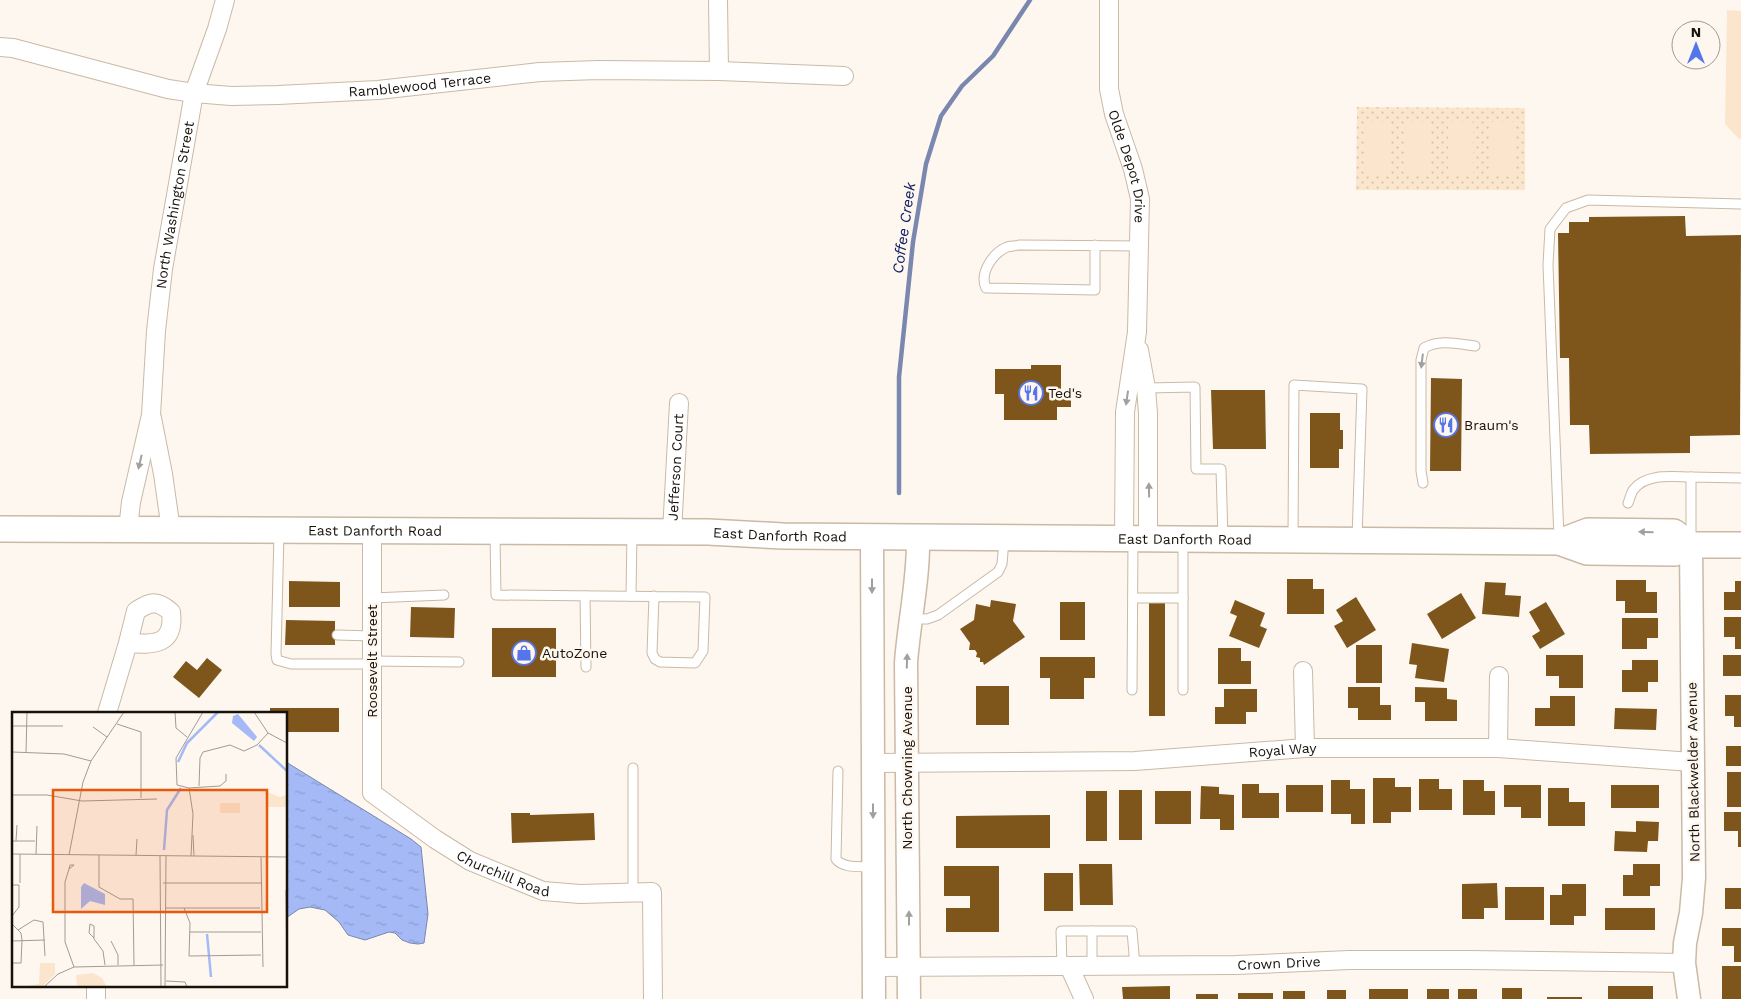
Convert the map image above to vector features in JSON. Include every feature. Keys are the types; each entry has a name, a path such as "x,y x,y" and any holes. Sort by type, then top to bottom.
{"main road":[{"name":"East Danforth Road","path":"0,529 708,532 783,536 918,538 1559,542 1588,531 1674,532 1691,545"},
{"path":"1691,545 1741,545"}],"street":[{"name":"North Washington Street","path":"128,530 131,502 151,415 156,331 163,269 194,93 217,29 225,0"},
{"path":"718,0 719,71"},
{"name":"Olde Depot Drive","path":"1109,0 1109,89 1114,114 1133,169 1140,199 1137,332 1125,412 1135,538"},
{"name":"Ramblewood Terrace","path":"0,46 168,89 230,96 378,90 540,72 588,70 719,71 844,76"},
{"name":"Olde Depot Drive","path":"1135,538 1148,413 1137,332"},
{"name":"Jefferson Court","path":"672,532 679,403"},
{"name":"North Washington Street","path":"151,415 160,457 171,530"},
{"name":"Roosevelt Street","path":"372,530 372,793"},
{"path":"872,537 874,999"},
{"name":"North Chowning Avenue","path":"909,999 906,663 918,559 918,538"},
{"name":"North Blackwelder Avenue","path":"1688,999 1684,964 1685,942 1694,878 1691,545"},
{"path":"107,712 128,643"},
{"path":"1303,671 1305,748"},
{"path":"1498,748 1499,676"},
{"name":"Royal Way","path":"873,762 1135,760 1305,748 1498,748 1692,762"},
{"name":"Churchill Road","path":"372,793 435,839 470,861 543,891 580,894 652,892 653,999"},
{"name":"Crown Drive","path":"874,967 1236,965 1349,960 1684,964"},
{"path":"1065,966 1084,999"},
{"path":"96,986 96,999"}],"lane":[{"path":"1559,542 1548,265 1550,229 1566,208 1588,200 1741,204"},
{"path":"1095,245 1095,290 986,288 984,285 988,264 997,254 1008,247 1019,245 1095,245 1140,246"},
{"path":"1423,483 1421,471 1421,360 1424,348 1433,343 1450,342 1475,346"},
{"path":"1293,540 1294,385 1362,389 1357,541"},
{"path":"1146,388 1195,387 1196,469 1221,469 1223,539"},
{"path":"1628,503 1633,490 1644,480 1691,477 1741,478"},
{"path":"1691,477 1691,545"},
{"path":"279,530 277,660 291,664 459,662"},
{"path":"495,531 496,595 654,596 705,597 703,651 695,662 660,662 655,659 652,653 654,596"},
{"path":"631,596 632,532"},
{"path":"910,619 938,615 998,572 1002,564 1004,538"},
{"path":"1132,690 1135,538"},
{"path":"1183,539 1183,690"},
{"path":"372,598 444,595"},
{"path":"585,596 586,666"},
{"path":"1133,598 1183,598"},
{"path":"337,636 372,636"},
{"path":"633,768 633,893"},
{"path":"838,771 836,859 838,863 845,865 874,867"},
{"path":"1065,966 1061,931 1132,931 1134,966"},
{"path":"1092,931 1092,966"}],"shaded area":[{"path":"1727,10 1741,11 1741,139 1725,124"},
{"path":"1357,107 1525,108 1525,190 1356,190"},
{"path":"1365,122 1389,122 1390,176 1365,176"},
{"path":"1406,122 1431,122 1431,176 1406,176"},
{"path":"1448,122 1473,122 1473,176 1448,176"},
{"path":"1490,122 1515,122 1515,176 1490,176"}],"water":[{"path":"288,763 421,847 428,914 424,943 410,943 402,940 395,933 389,932 365,940 348,935 339,922 325,910 310,907 299,909 288,917"}],"building":[{"path":"1685,216 1686,236 1741,235 1740,435 1690,436 1690,453 1590,454 1589,425 1570,425 1569,358 1560,358 1558,233 1569,233 1569,222 1589,222 1589,217"},
{"path":"1031,365 1061,365 1061,396 1071,396 1071,407 1057,407 1057,420 1004,420 1004,394 995,394 995,369 1031,369"},
{"name":"Braum's","path":"1431,378 1462,379 1461,471 1430,471"},
{"path":"1211,390 1265,390 1266,449 1213,449"},
{"path":"1310,413 1340,413 1340,430 1343,430 1343,449 1339,449 1339,468 1310,468"},
{"path":"1287,579 1313,579 1313,589 1324,589 1324,614 1287,614"},
{"path":"1616,580 1646,580 1646,592 1657,592 1657,613 1625,613 1625,601 1616,601"},
{"path":"289,581 340,582 340,607 289,607"},
{"path":"1735,581 1741,581 1741,610 1724,610 1724,592 1735,592"},
{"path":"1485,582 1506,583 1505,595 1521,596 1519,617 1482,614"},
{"path":"1461,593 1476,618 1442,639 1427,614"},
{"path":"1356,597 1376,630 1347,648 1334,626 1343,621 1336,610"},
{"path":"991,600 1016,604 1013,621 1025,637 984,665 983,662 980,662 980,658 976,657 977,653 975,650 969,650 970,643 960,629 974,620 976,604 990,607"},
{"path":"1235,600 1265,613 1260,626 1267,629 1259,648 1229,636 1237,616 1230,613"},
{"path":"1060,602 1085,602 1085,640 1060,640"},
{"path":"1149,602 1165,602 1165,716 1149,716"},
{"path":"1546,602 1565,634 1540,649 1532,636 1540,631 1529,612"},
{"path":"411,607 455,608 454,638 410,637"},
{"path":"1724,617 1741,617 1741,649 1735,649 1735,637 1724,637"},
{"path":"1622,618 1658,618 1658,638 1647,638 1647,649 1622,649"},
{"path":"286,620 335,621 335,645 285,645"},
{"name":"AutoZone","path":"492,628 556,628 556,677 492,677"},
{"path":"1412,643 1449,649 1444,682 1415,678 1417,665 1409,664"},
{"path":"1356,645 1382,645 1382,683 1356,683"},
{"path":"1218,648 1241,648 1241,661 1251,661 1251,684 1218,684"},
{"path":"1546,655 1583,655 1583,688 1559,688 1559,676 1546,676"},
{"path":"1723,655 1741,655 1741,676 1723,676"},
{"path":"1040,657 1095,657 1095,678 1084,678 1084,699 1050,699 1050,678 1040,678"},
{"path":"207,658 222,670 199,698 173,677 186,661 197,670"},
{"path":"1632,660 1658,660 1658,682 1648,682 1648,692 1622,692 1622,670 1632,670"},
{"path":"976,686 1009,686 1009,725 976,725"},
{"path":"1348,687 1380,687 1380,705 1391,705 1391,720 1358,720 1358,708 1348,708"},
{"path":"1415,687 1447,688 1447,699 1457,700 1457,721 1425,721 1425,702 1415,702"},
{"path":"1224,689 1257,689 1257,712 1246,712 1246,724 1215,724 1215,707 1224,707"},
{"path":"1725,695 1741,695 1741,727 1734,727 1734,716 1725,716"},
{"path":"1550,696 1575,696 1575,726 1535,726 1535,708 1550,708"},
{"path":"270,708 339,708 339,732 288,732 288,712 270,712"},
{"path":"1615,708 1657,709 1656,730 1614,729"},
{"path":"1726,746 1741,746 1741,766 1726,766"},
{"path":"1727,772 1741,772 1741,807 1727,807"},
{"path":"1373,778 1395,778 1395,787 1411,787 1411,812 1391,812 1391,823 1373,823"},
{"path":"1419,779 1439,779 1439,789 1452,789 1452,810 1419,810"},
{"path":"1331,780 1350,780 1350,789 1365,789 1365,824 1351,824 1351,814 1331,814"},
{"path":"1463,780 1484,780 1484,791 1495,791 1495,815 1463,815"},
{"path":"1242,784 1259,784 1259,793 1279,793 1279,818 1242,818"},
{"path":"1286,785 1323,785 1323,812 1286,812"},
{"path":"1504,785 1541,785 1541,818 1521,818 1521,807 1504,807"},
{"path":"1611,785 1659,785 1659,808 1611,808"},
{"path":"1201,786 1219,787 1219,794 1234,795 1234,830 1220,830 1220,819 1200,819"},
{"path":"1548,788 1569,788 1569,802 1585,802 1585,826 1548,826"},
{"path":"1119,790 1142,790 1142,840 1119,840"},
{"path":"1086,791 1107,791 1107,841 1086,841"},
{"path":"1155,791 1191,791 1191,824 1155,824"},
{"path":"1724,812 1741,812 1741,847 1738,847 1738,831 1724,831"},
{"path":"511,813 530,813 530,815 594,813 595,840 512,843"},
{"path":"1050,815 1050,848 956,848 956,816"},
{"path":"1636,821 1659,822 1658,841 1648,841 1647,852 1614,851 1615,831 1636,832"},
{"path":"1079,864 1112,864 1113,905 1080,905"},
{"path":"1633,864 1660,864 1660,886 1650,886 1650,896 1623,896 1623,875 1633,875"},
{"path":"944,866 999,866 999,932 946,932 946,908 970,908 970,896 944,896"},
{"path":"1044,873 1073,873 1073,911 1044,911"},
{"path":"1497,883 1498,908 1484,908 1484,919 1462,919 1462,884"},
{"path":"1562,884 1586,884 1586,916 1574,916 1574,925 1550,925 1550,895 1562,895"},
{"path":"1505,887 1544,887 1544,920 1505,920"},
{"path":"1725,888 1741,888 1741,909 1725,909"},
{"path":"1605,908 1655,908 1655,930 1605,930"},
{"path":"1722,928 1741,928 1741,962 1734,962 1734,946 1722,946"},
{"path":"1722,966 1741,966 1741,999 1722,999"},
{"path":"1170,986 1170,999 1123,999 1122,987"},
{"path":"1608,986 1653,986 1653,999 1608,999"},
{"path":"1502,988 1522,988 1522,999 1502,999"},
{"path":"1369,989 1408,989 1408,999 1369,999"},
{"path":"1427,989 1449,989 1449,999 1427,999"},
{"path":"1458,989 1477,989 1477,999 1458,999"},
{"path":"1327,990 1346,990 1346,999 1327,999"},
{"path":"1283,991 1305,991 1305,999 1283,999"},
{"path":"1238,993 1273,993 1273,999 1238,999"},
{"path":"1196,994 1218,994 1218,999 1196,999"},
{"path":"1547,997 1582,997 1582,999 1547,999"}],"waterway":[{"name":"Coffee Creek","path":"899,493 899,377 913,242 926,164 941,116 962,86 993,56 1030,0"}],"place":[{"name":"Ted's","path":"1031,393"},
{"name":"Braum's","path":"1446,425"},
{"name":"AutoZone","path":"524,653"}]}
